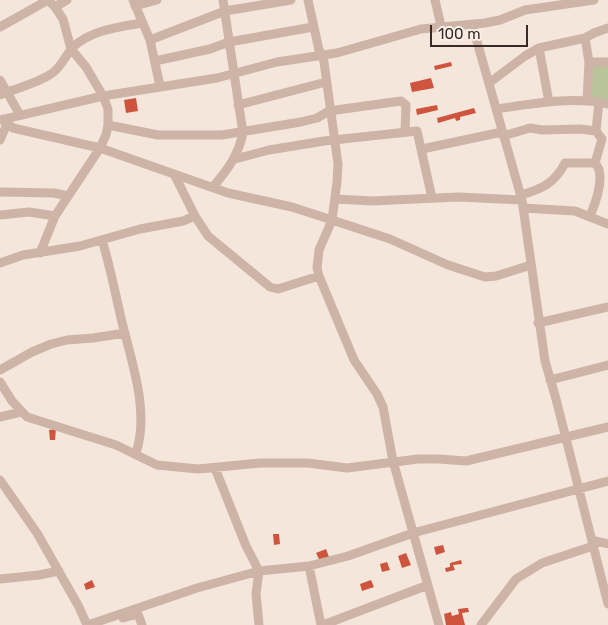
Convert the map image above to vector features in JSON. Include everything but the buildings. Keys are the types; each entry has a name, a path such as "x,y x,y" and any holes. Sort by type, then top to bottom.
{"street":[{"path":"0,27 50,2 67,0"},
{"path":"157,0 134,3 150,40 160,86"},
{"path":"213,187 235,159 243,132 223,0"},
{"path":"150,40 225,11 291,0"},
{"path":"308,0 319,50 323,56 338,164 336,199 332,220 319,250 317,260 319,276 354,360 377,394 383,407 393,461 439,625"},
{"path":"436,0 441,26"},
{"path":"3,121 103,96 197,82 277,62 323,56 422,29 500,20 525,10 552,3 594,0"},
{"path":"40,253 55,216 100,148 108,125 108,109 103,96 86,67 71,49 63,19 50,2"},
{"path":"2,94 52,74 71,49 80,41 102,31 142,23"},
{"path":"472,24 522,201 544,361 566,438 608,604"},
{"path":"155,61 210,49 229,42 314,27"},
{"path":"489,83 524,56 539,48 585,38 594,32 608,28"},
{"path":"585,38 589,62 586,101"},
{"path":"539,48 548,102"},
{"path":"589,62 608,62"},
{"path":"0,80 2,94 20,116"},
{"path":"238,104 326,82"},
{"path":"108,125 158,135 205,136 243,132 300,122 316,118 330,111 401,101 406,105 405,131"},
{"path":"496,109 548,102 586,101 604,103 596,131"},
{"path":"0,140 3,121"},
{"path":"3,121 13,128 100,148 228,193 292,207 390,239 448,265 485,277 496,276 531,266"},
{"path":"422,149 530,128 542,130 580,129 596,131 605,139 595,163"},
{"path":"235,159 269,150 405,131 417,131 432,198"},
{"path":"522,201 547,185 562,172 565,163 595,163"},
{"path":"590,216 603,195 600,170 595,163"},
{"path":"174,174 195,216 208,236 270,287 278,289 319,276"},
{"path":"0,192 68,196"},
{"path":"336,199 372,201 488,198 522,201 575,211 608,224"},
{"path":"0,215 29,212 55,216"},
{"path":"0,263 23,256 64,250 140,229 183,221 195,216"},
{"path":"102,240 111,269 137,387 141,417 141,437 136,454"},
{"path":"538,323 608,307"},
{"path":"0,370 32,352 51,344 67,340 125,333"},
{"path":"550,380 608,365"},
{"path":"0,382 4,390 27,417 116,445 157,465 198,469 246,463 308,463 347,468 393,461 439,458 466,461 608,427"},
{"path":"0,418 21,412"},
{"path":"215,468 258,571 256,594 259,625"},
{"path":"0,480 37,534 79,606 87,625 197,588 258,571 308,566 348,556 413,533 608,481"},
{"path":"482,625 516,579 542,564 593,543 608,544"},
{"path":"308,566 322,625 428,585"},
{"path":"0,579 59,571"},
{"path":"96,625 138,614 142,625"}],"green space":[{"path":"591,63 608,64 608,102 589,99"}]}
